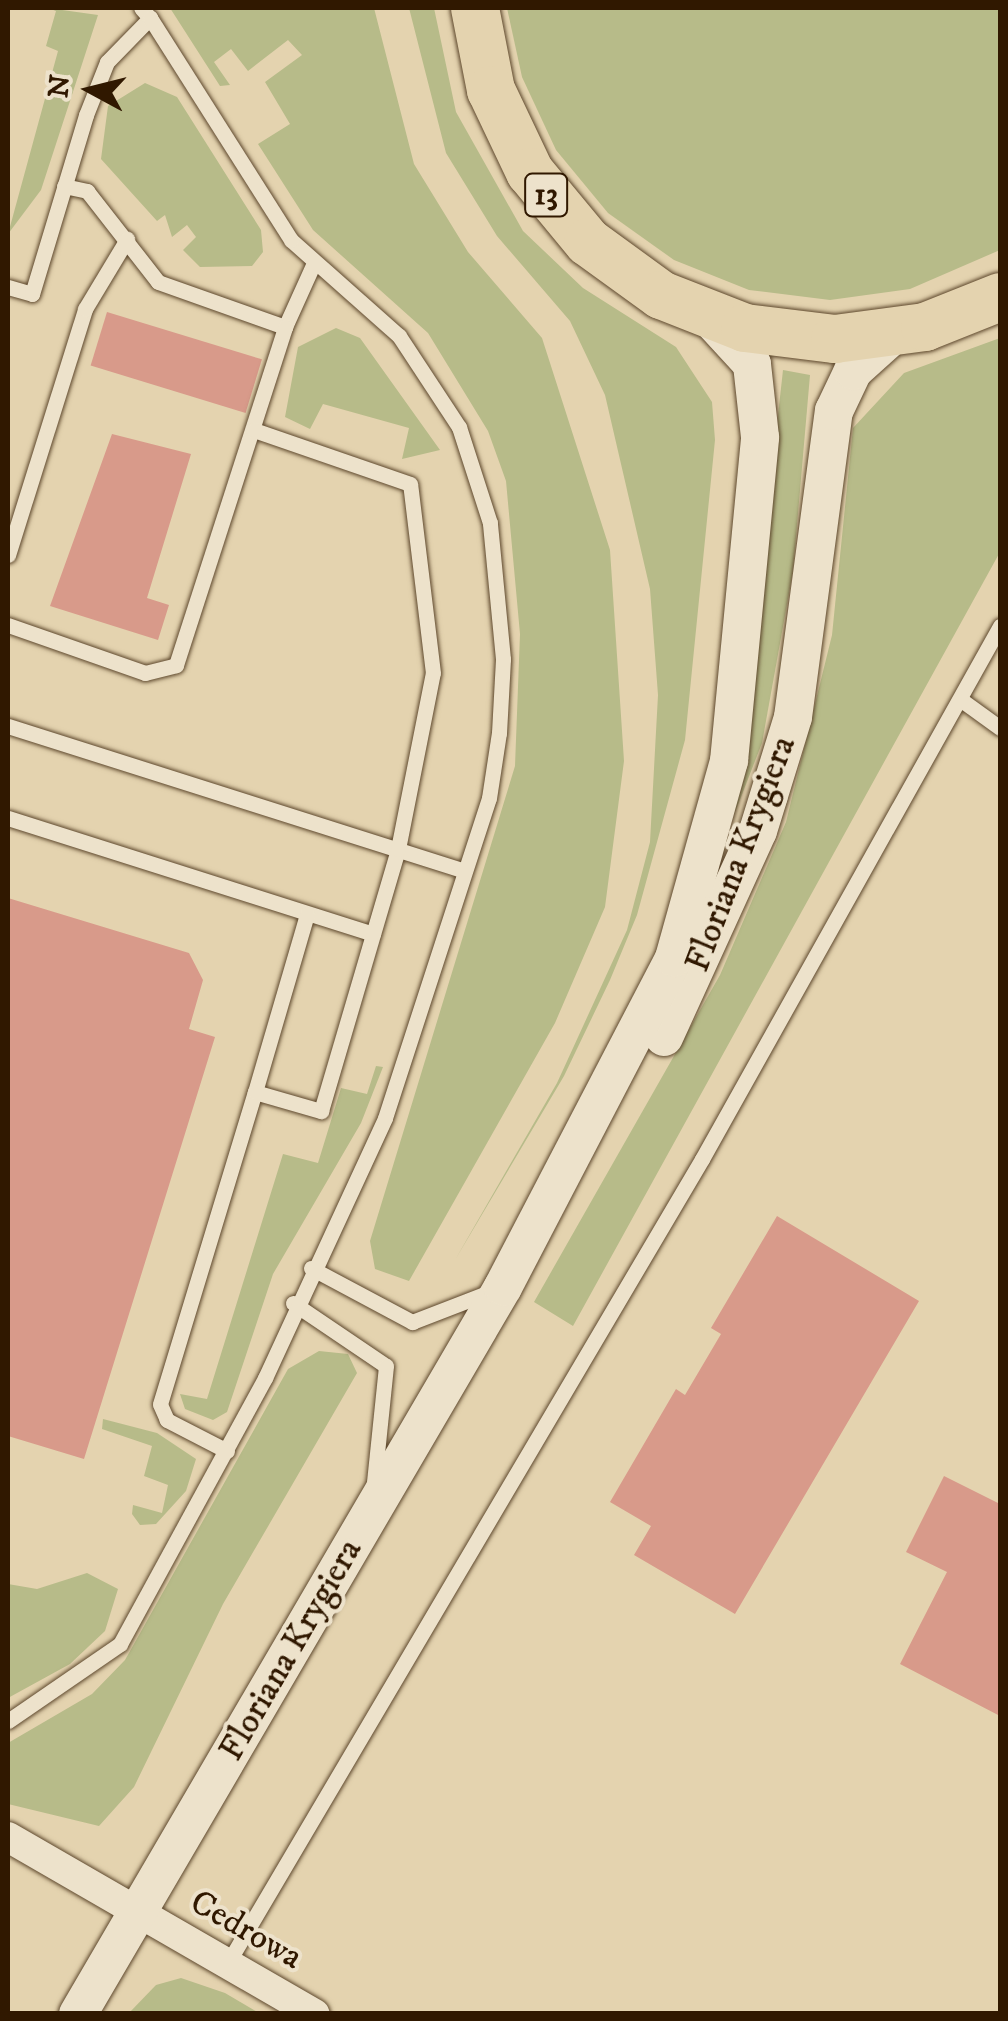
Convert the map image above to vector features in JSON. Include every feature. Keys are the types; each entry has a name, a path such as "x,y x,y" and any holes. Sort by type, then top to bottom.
{"main road":[{"name":"13","path":"474,8 502,119 547,197 623,270 707,315 805,338 895,333 1000,297"}],"street":[{"name":"Floriana Krygiera","path":"78,2014 504,1287 674,958 722,792 740,688 761,416 752,364 707,315"},
{"name":"Floriana Krygiera","path":"504,1287 587,1178 696,974 758,830 802,671 834,411 853,371 895,333"},
{"name":"Cedrowa","path":"8,1837 316,2014"}],"lane":[{"path":"8,287 32,294 107,62 146,13 313,265 398,336 431,377 459,427 490,523 503,659 499,733 465,870 385,1118 293,1303 227,1451 120,1644 8,1721"},
{"path":"64,186 87,192 158,282 285,327"},
{"path":"8,555 84,309 127,239"},
{"path":"8,624 145,673 176,665 285,327 313,265"},
{"path":"254,430 410,484 433,673 398,849 321,1111 255,1092"},
{"path":"229,1961 702,1159 1000,626"},
{"path":"960,699 1000,728"},
{"path":"8,726 465,870"},
{"path":"8,818 373,934"},
{"path":"227,1451 166,1420 160,1404 307,914"},
{"path":"310,1268 412,1322 504,1287"},
{"path":"293,1303 386,1366 385,1436 364,1524"}],"green space":[{"path":"48,8 98,15 41,190 8,234 58,51 46,46 56,11"},
{"path":"170,8 374,8 414,164 468,252 542,338 610,550 624,761 605,907 555,1023 409,1281 375,1269 370,1241 515,766 520,634 506,481 488,431 428,333 313,230 258,144 290,124 265,82 302,55 288,40 248,71 231,49 214,62 230,85 220,86"},
{"path":"409,8 434,8 456,112 523,231 583,288 676,347 712,402 715,440 685,740 637,915 564,1076 455,1260 557,1083 627,930 650,842 658,695 650,589 605,395 570,321 497,236 446,153"},
{"path":"507,8 1000,8 1000,250 910,289 830,300 749,290 674,260 608,213 556,150 522,77"},
{"path":"145,83 177,97 261,230 263,252 252,266 200,267 183,250 196,237 187,225 172,237 165,215 157,221 101,159 108,106"},
{"path":"336,328 360,338 440,450 402,459 409,428 323,404 310,429 285,417 298,347"},
{"path":"1000,338 1000,552 573,1326 534,1302 720,975 786,822 832,635 853,428 904,373"},
{"path":"783,370 810,375 793,571 762,743 734,815"},
{"path":"376,1066 383,1067 361,1123 273,1274 227,1412 213,1420 185,1409 180,1394 207,1399 283,1154 318,1163 341,1088 367,1094"},
{"path":"319,1351 348,1354 357,1373 223,1604 134,1787 99,1826 8,1804 8,1743 92,1694 125,1660 288,1369"},
{"path":"103,1419 157,1433 196,1459 186,1491 156,1524 140,1525 132,1514 133,1505 162,1513 168,1485 144,1476 152,1446 102,1429"},
{"path":"87,1573 118,1589 105,1631 70,1664 8,1698 8,1584 37,1589"},
{"path":"181,1978 225,1993 259,2013 129,2013 156,1985"}],"building":[{"path":"107,312 262,359 246,413 91,366"},
{"path":"112,434 191,454 147,598 169,605 158,640 50,606"},
{"path":"8,898 189,953 203,980 189,1029 215,1037 84,1459 8,1436"},
{"path":"777,1216 919,1301 735,1614 634,1555 651,1526 610,1502 676,1389 685,1395 721,1334 711,1328"},
{"path":"944,1476 1000,1504 1000,1716 900,1664 947,1572 906,1552"}]}
